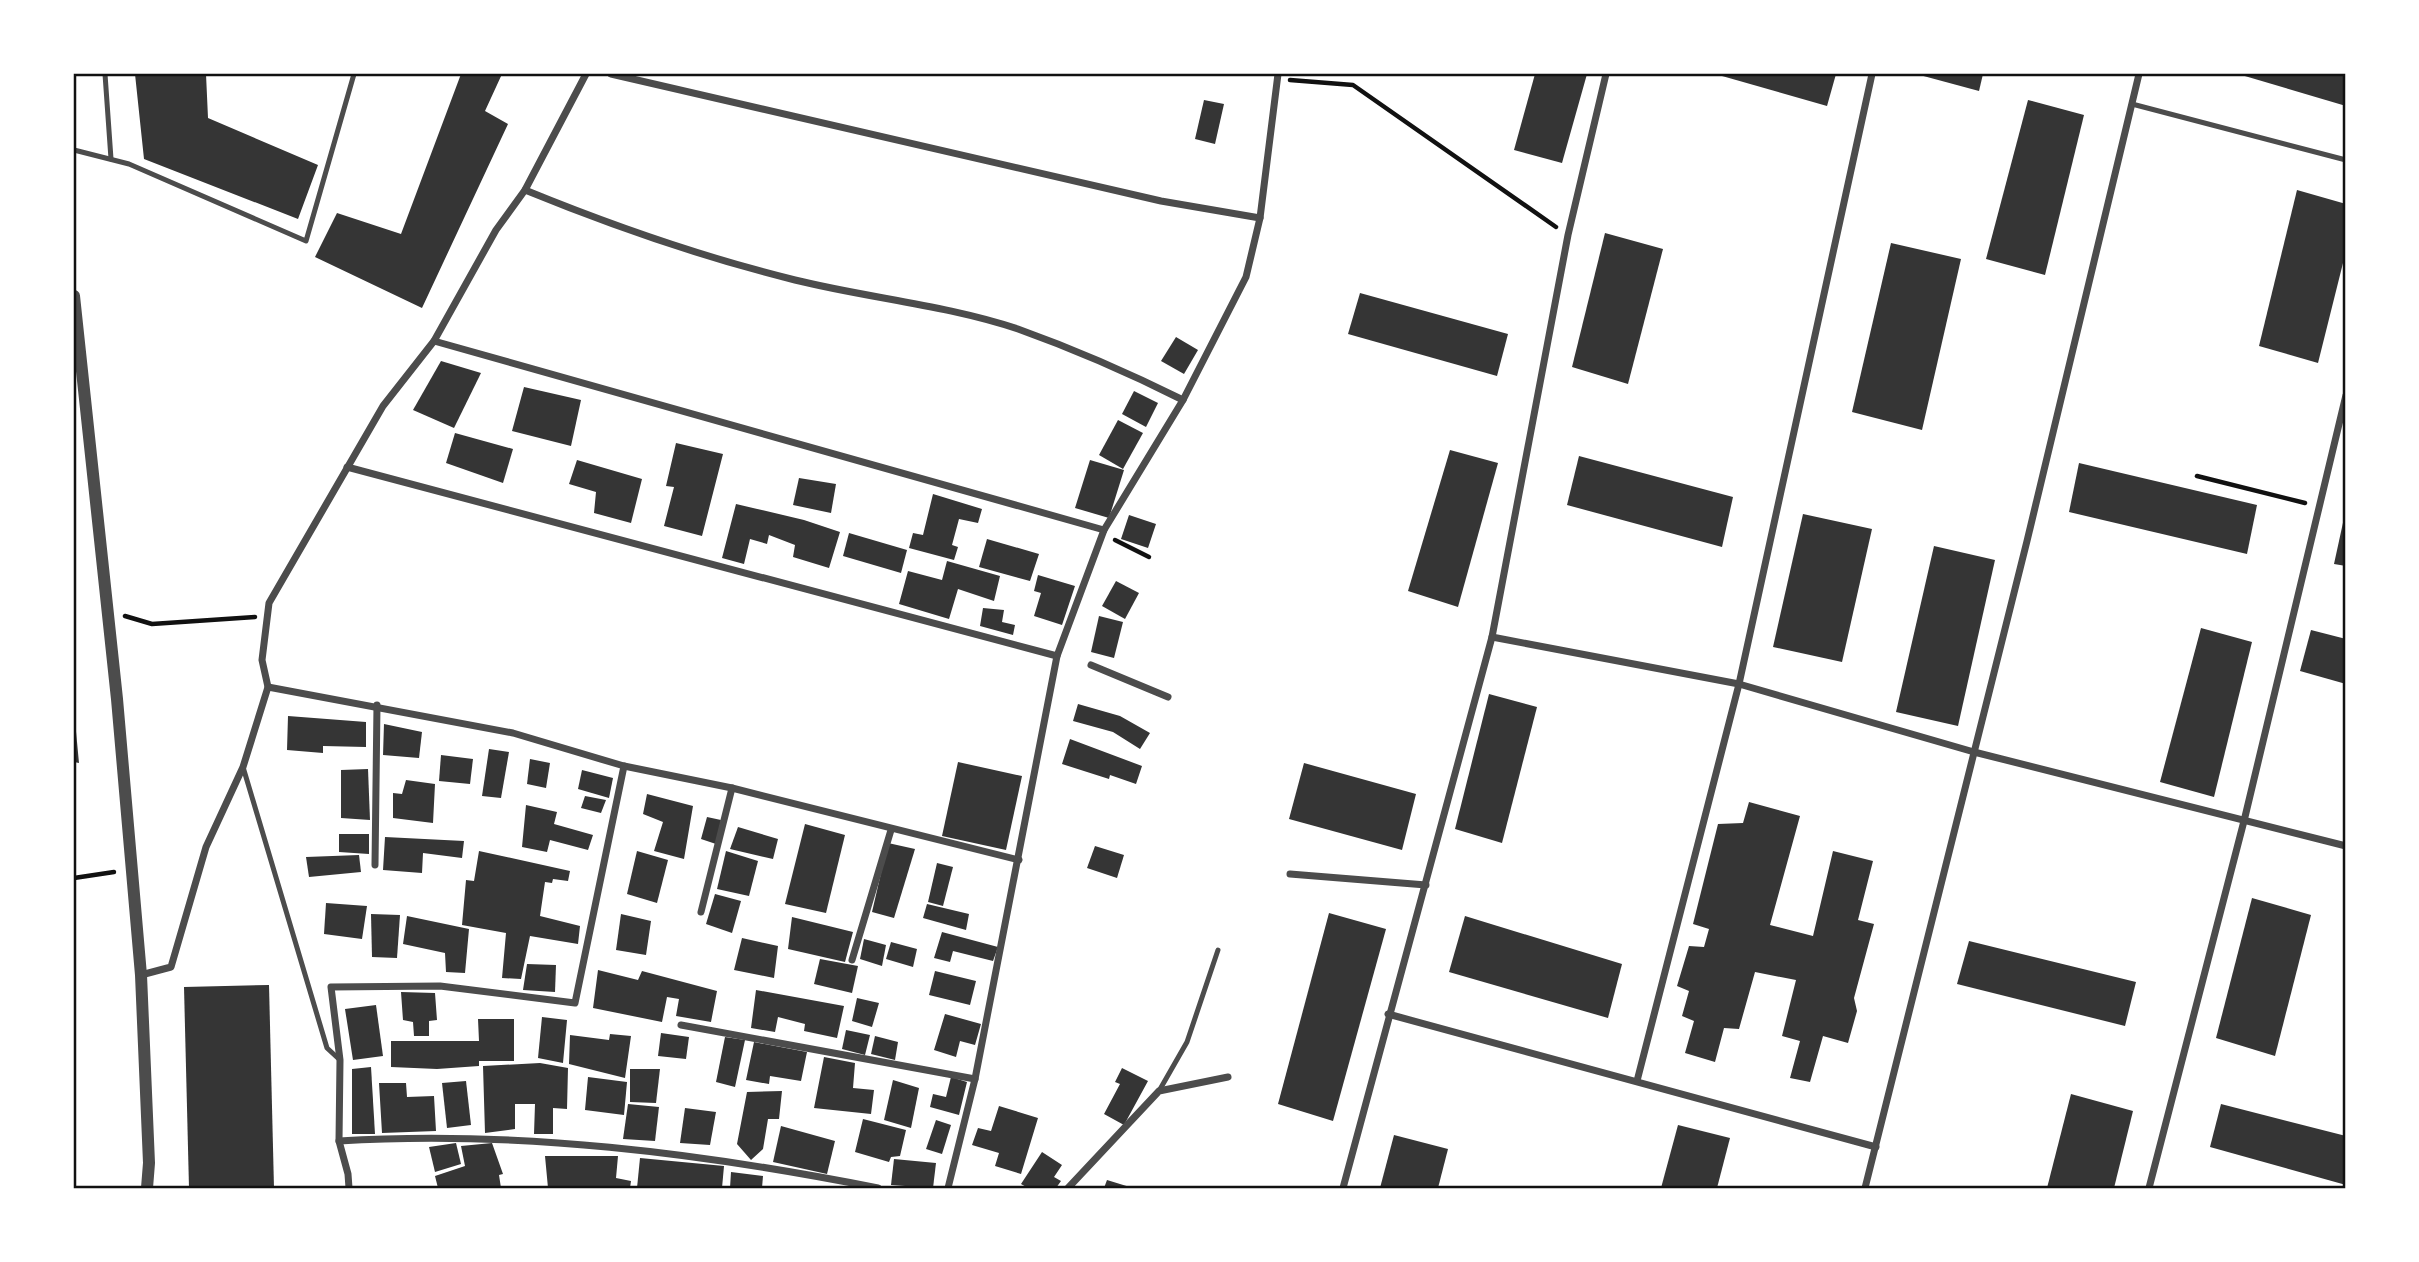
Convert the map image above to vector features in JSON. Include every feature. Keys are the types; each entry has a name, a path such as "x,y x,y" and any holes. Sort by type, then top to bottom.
{"street":[{"path":"141,975 171,967 206,847 243,767 268,687 262,660 269,603 383,407 434,341 496,230 525,190 586,74"},
{"path":"611,74 1161,201 1260,218"},
{"path":"1343,1188 1492,637 1568,235 1606,74"},
{"path":"1637,1081 1739,684 1872,74"},
{"path":"1865,1188 2139,74"},
{"path":"948,1188 975,1079 1057,656 1104,530 1136,472 1183,400 1246,277 1260,218 1278,76"},
{"path":"525,190 618,228 703,254 796,280 1016,328 1127,372 1183,400"},
{"path":"74,296 141,975 149,1163 147,1188"},
{"path":"434,341 1104,530"},
{"path":"2149,1188 2244,821 2346,395"},
{"path":"347,467 1057,656"},
{"path":"1492,637 1739,684 1974,752 2346,846"},
{"path":"1091,665 1168,696"},
{"path":"268,687 377,705 513,733 624,766 733,788 891,830 1019,860"},
{"path":"375,865 377,705"},
{"path":"349,1188 339,1141 340,1060 331,987 440,986 575,1003 624,766"},
{"path":"701,912 733,788"},
{"path":"852,960 891,830"},
{"path":"1290,874 1426,885"},
{"path":"1388,1014 1876,1147"},
{"path":"681,1026 975,1079"},
{"path":"1068,1188 1159,1091 1228,1077"},
{"path":"339,1141 421,1136 562,1143 722,1161 878,1188"},
{"path":"342,1188 348,1174"}],"lane":[{"path":"105,74 111,159"},
{"path":"74,150 111,159 306,240 354,74"},
{"path":"2132,104 2346,160"},
{"path":"243,767 327,1048 340,1060"},
{"path":"1159,1091 1187,1042 1218,950"}],"path":[{"path":"1307,82 1313,74"},
{"path":"1278,76 1307,82 1353,85 1568,235"},
{"path":"2197,476 2319,507"},
{"path":"1121,545 1149,558"},
{"path":"107,611 152,624 267,616"},
{"path":"74,878 131,870"}],"building":[{"path":"135,74 206,74 208,118 318,165 298,219 144,159"},
{"path":"461,74 502,74 485,111 508,124 422,308 315,257 337,213 401,234"},
{"path":"1535,74 1587,74 1562,163 1514,150"},
{"path":"1715,74 1836,74 1827,106"},
{"path":"1916,74 1983,74 1979,91"},
{"path":"2238,74 2346,74 2346,106"},
{"path":"1204,100 1224,104 1215,144 1195,139"},
{"path":"2028,100 2084,115 2045,275 1986,259"},
{"path":"2297,190 2346,204 2346,251 2318,363 2259,346"},
{"path":"1605,233 1663,249 1628,384 1572,367"},
{"path":"1891,243 1961,259 1922,430 1852,412"},
{"path":"1360,293 1508,334 1497,376 1348,334"},
{"path":"1176,337 1198,350 1184,374 1161,361"},
{"path":"441,361 481,373 454,428 413,410"},
{"path":"524,387 581,400 571,446 512,431"},
{"path":"1134,391 1158,403 1146,427 1122,414"},
{"path":"1118,420 1143,433 1123,469 1099,455"},
{"path":"455,433 513,449 503,483 446,463"},
{"path":"676,443 723,454 702,536 664,526 674,487 666,486"},
{"path":"1450,450 1498,463 1458,607 1408,591"},
{"path":"1579,456 1733,497 1722,547 1567,505"},
{"path":"577,460 642,479 631,523 594,513 596,492 569,484"},
{"path":"1090,460 1124,470 1109,518 1075,508"},
{"path":"2079,463 2257,505 2247,554 2069,512"},
{"path":"799,478 836,484 831,513 793,505"},
{"path":"933,494 982,509 978,523 959,519 952,545 958,547 954,560 909,548 913,533 923,535"},
{"path":"736,504 804,520 840,532 829,568 793,557 795,545 769,535 767,544 750,539 744,564 722,558"},
{"path":"1803,514 1872,529 1842,662 1773,647"},
{"path":"1129,515 1156,524 1148,548 1121,539"},
{"path":"2346,518 2346,566 2334,564"},
{"path":"849,533 907,550 901,573 843,556"},
{"path":"987,539 1039,554 1030,581 979,567"},
{"path":"1934,546 1995,560 1958,726 1896,712"},
{"path":"947,561 1000,576 994,601 958,589 949,619 899,604 908,571 942,580"},
{"path":"1038,575 1075,586 1062,625 1034,616 1041,593 1034,591"},
{"path":"1116,581 1139,593 1125,619 1102,606"},
{"path":"983,608 1004,610 1002,622 1015,625 1013,635 980,626"},
{"path":"1099,616 1123,622 1114,658 1091,652"},
{"path":"2201,628 2252,642 2214,797 2160,782"},
{"path":"2311,630 2346,639 2346,684 2300,671"},
{"path":"1489,694 1537,707 1502,843 1455,829"},
{"path":"1078,704 1120,716 1150,733 1140,749 1113,732 1073,721"},
{"path":"288,716 366,722 366,747 323,746 323,753 287,750"},
{"path":"75,721 79,763 74,762"},
{"path":"384,724 422,732 419,758 383,755"},
{"path":"1070,739 1142,766 1136,784 1110,775 1109,779 1062,764"},
{"path":"489,749 509,752 501,798 482,796"},
{"path":"441,755 473,759 470,784 439,781"},
{"path":"530,759 550,763 546,788 527,784"},
{"path":"958,762 1022,776 1006,850 942,836"},
{"path":"1304,763 1416,794 1402,850 1289,819"},
{"path":"368,769 370,820 341,818 341,770"},
{"path":"582,770 613,778 609,798 578,789"},
{"path":"406,780 435,784 433,823 393,818 393,793 402,794"},
{"path":"647,794 693,806 684,859 654,851 663,822 643,814"},
{"path":"585,796 606,800 601,813 581,808"},
{"path":"1749,802 1800,816 1770,925 1813,936 1833,851 1873,861 1858,920 1874,924 1854,998 1857,1011 1848,1043 1823,1036 1810,1082 1790,1078 1800,1041 1782,1036 1796,980 1755,972 1739,1029 1724,1028 1715,1062 1685,1053 1694,1021 1682,1016 1689,991 1677,986 1689,946 1704,947 1709,929 1693,924 1718,824 1743,823"},
{"path":"526,805 557,812 554,824 593,835 588,850 550,840 547,852 522,847"},
{"path":"707,817 721,820 716,844 701,839"},
{"path":"805,824 845,835 826,913 785,904"},
{"path":"738,827 778,839 773,859 730,849"},
{"path":"339,834 369,834 369,854 339,852"},
{"path":"385,837 464,841 462,858 423,853 422,873 383,870"},
{"path":"888,843 915,849 894,918 872,912"},
{"path":"1095,846 1124,855 1117,878 1087,868"},
{"path":"479,851 570,871 568,881 553,879 552,883 545,882 540,916 580,926 578,944 530,936 521,979 502,978 506,933 462,925 466,880 474,881"},
{"path":"637,851 668,860 657,903 627,894"},
{"path":"726,851 758,861 749,896 717,889"},
{"path":"359,855 361,872 309,877 306,857"},
{"path":"937,863 953,867 943,906 928,902"},
{"path":"715,894 741,901 732,933 706,924"},
{"path":"2252,898 2311,915 2275,1056 2216,1038"},
{"path":"326,903 367,906 362,939 324,934"},
{"path":"927,904 969,914 966,930 923,918"},
{"path":"1329,913 1386,929 1333,1121 1278,1104"},
{"path":"371,914 400,915 397,958 372,957"},
{"path":"621,914 651,921 646,955 616,950"},
{"path":"407,916 469,929 465,973 446,972 445,953 403,944"},
{"path":"1465,916 1622,964 1608,1018 1449,972"},
{"path":"792,917 853,932 845,962 788,949"},
{"path":"942,932 998,947 993,961 953,951 950,962 934,958"},
{"path":"742,938 778,946 774,978 734,970"},
{"path":"864,939 886,945 882,966 860,959"},
{"path":"1969,941 2136,982 2125,1026 1957,984"},
{"path":"891,942 917,949 913,967 886,959"},
{"path":"820,959 858,966 852,993 814,984"},
{"path":"527,964 556,965 555,992 523,990"},
{"path":"598,970 638,980 642,971 717,991 711,1022 676,1016 679,999 667,997 662,1022 593,1008"},
{"path":"935,971 976,981 970,1005 929,995"},
{"path":"269,985 274,1188 189,1188 184,987"},
{"path":"756,990 844,1006 837,1038 804,1031 805,1024 778,1017 775,1032 751,1028"},
{"path":"401,992 435,993 437,1020 429,1021 429,1036 414,1036 413,1022 403,1020"},
{"path":"857,998 879,1003 872,1027 852,1021"},
{"path":"376,1005 383,1056 353,1060 345,1009"},
{"path":"945,1014 981,1024 975,1045 960,1041 956,1057 934,1050"},
{"path":"542,1017 567,1020 563,1063 538,1058"},
{"path":"478,1019 514,1019 514,1061 479,1061 479,1066 437,1069 391,1067 391,1041 479,1041"},
{"path":"846,1030 870,1035 865,1055 842,1049"},
{"path":"661,1033 689,1037 686,1059 658,1056"},
{"path":"610,1034 631,1036 625,1078 569,1064 570,1035 609,1040"},
{"path":"875,1036 898,1042 895,1060 871,1054"},
{"path":"725,1037 745,1040 735,1087 716,1082"},
{"path":"754,1042 807,1052 801,1081 770,1076 769,1084 746,1080"},
{"path":"824,1057 855,1063 853,1088 874,1090 871,1114 814,1108"},
{"path":"540,1063 568,1068 567,1109 553,1108 553,1134 534,1134 535,1104 515,1104 515,1129 485,1133 483,1066"},
{"path":"371,1067 375,1134 352,1134 352,1069"},
{"path":"1122,1068 1148,1081 1124,1125 1104,1114 1120,1084 1115,1082"},
{"path":"630,1069 660,1069 656,1103 630,1102"},
{"path":"588,1077 627,1082 624,1115 585,1110"},
{"path":"951,1077 967,1082 959,1115 930,1107 933,1094 946,1097"},
{"path":"893,1080 919,1088 911,1128 884,1120"},
{"path":"466,1081 471,1125 447,1128 442,1083"},
{"path":"379,1083 406,1083 407,1097 434,1096 436,1131 382,1133"},
{"path":"782,1091 779,1119 768,1119 763,1149 751,1160 737,1144 747,1092"},
{"path":"2071,1094 2133,1111 2114,1188 2047,1188"},
{"path":"628,1104 659,1107 655,1141 623,1139"},
{"path":"2221,1104 2346,1136 2346,1185 2210,1147"},
{"path":"999,1106 1038,1118 1021,1174 995,1166 999,1153 972,1145 978,1128 991,1131"},
{"path":"685,1108 716,1112 710,1145 680,1143"},
{"path":"863,1119 906,1130 900,1156 891,1157 889,1162 855,1152"},
{"path":"936,1120 951,1125 942,1154 926,1149"},
{"path":"1678,1125 1730,1138 1717,1188 1661,1188"},
{"path":"781,1126 835,1141 827,1174 773,1162"},
{"path":"1394,1135 1448,1149 1438,1188 1380,1188"},
{"path":"456,1143 461,1164 435,1172 429,1147"},
{"path":"492,1143 503,1174 499,1175 501,1188 438,1188 435,1176 465,1166 461,1146"},
{"path":"1042,1152 1062,1165 1054,1177 1061,1181 1056,1188 1028,1188 1021,1184"},
{"path":"545,1156 618,1156 616,1178 631,1181 630,1188 548,1188"},
{"path":"640,1158 724,1166 722,1188 637,1188"},
{"path":"894,1159 936,1163 933,1188 891,1185"},
{"path":"731,1172 763,1176 762,1188 730,1188"},
{"path":"1107,1180 1133,1188 1104,1188"}]}
